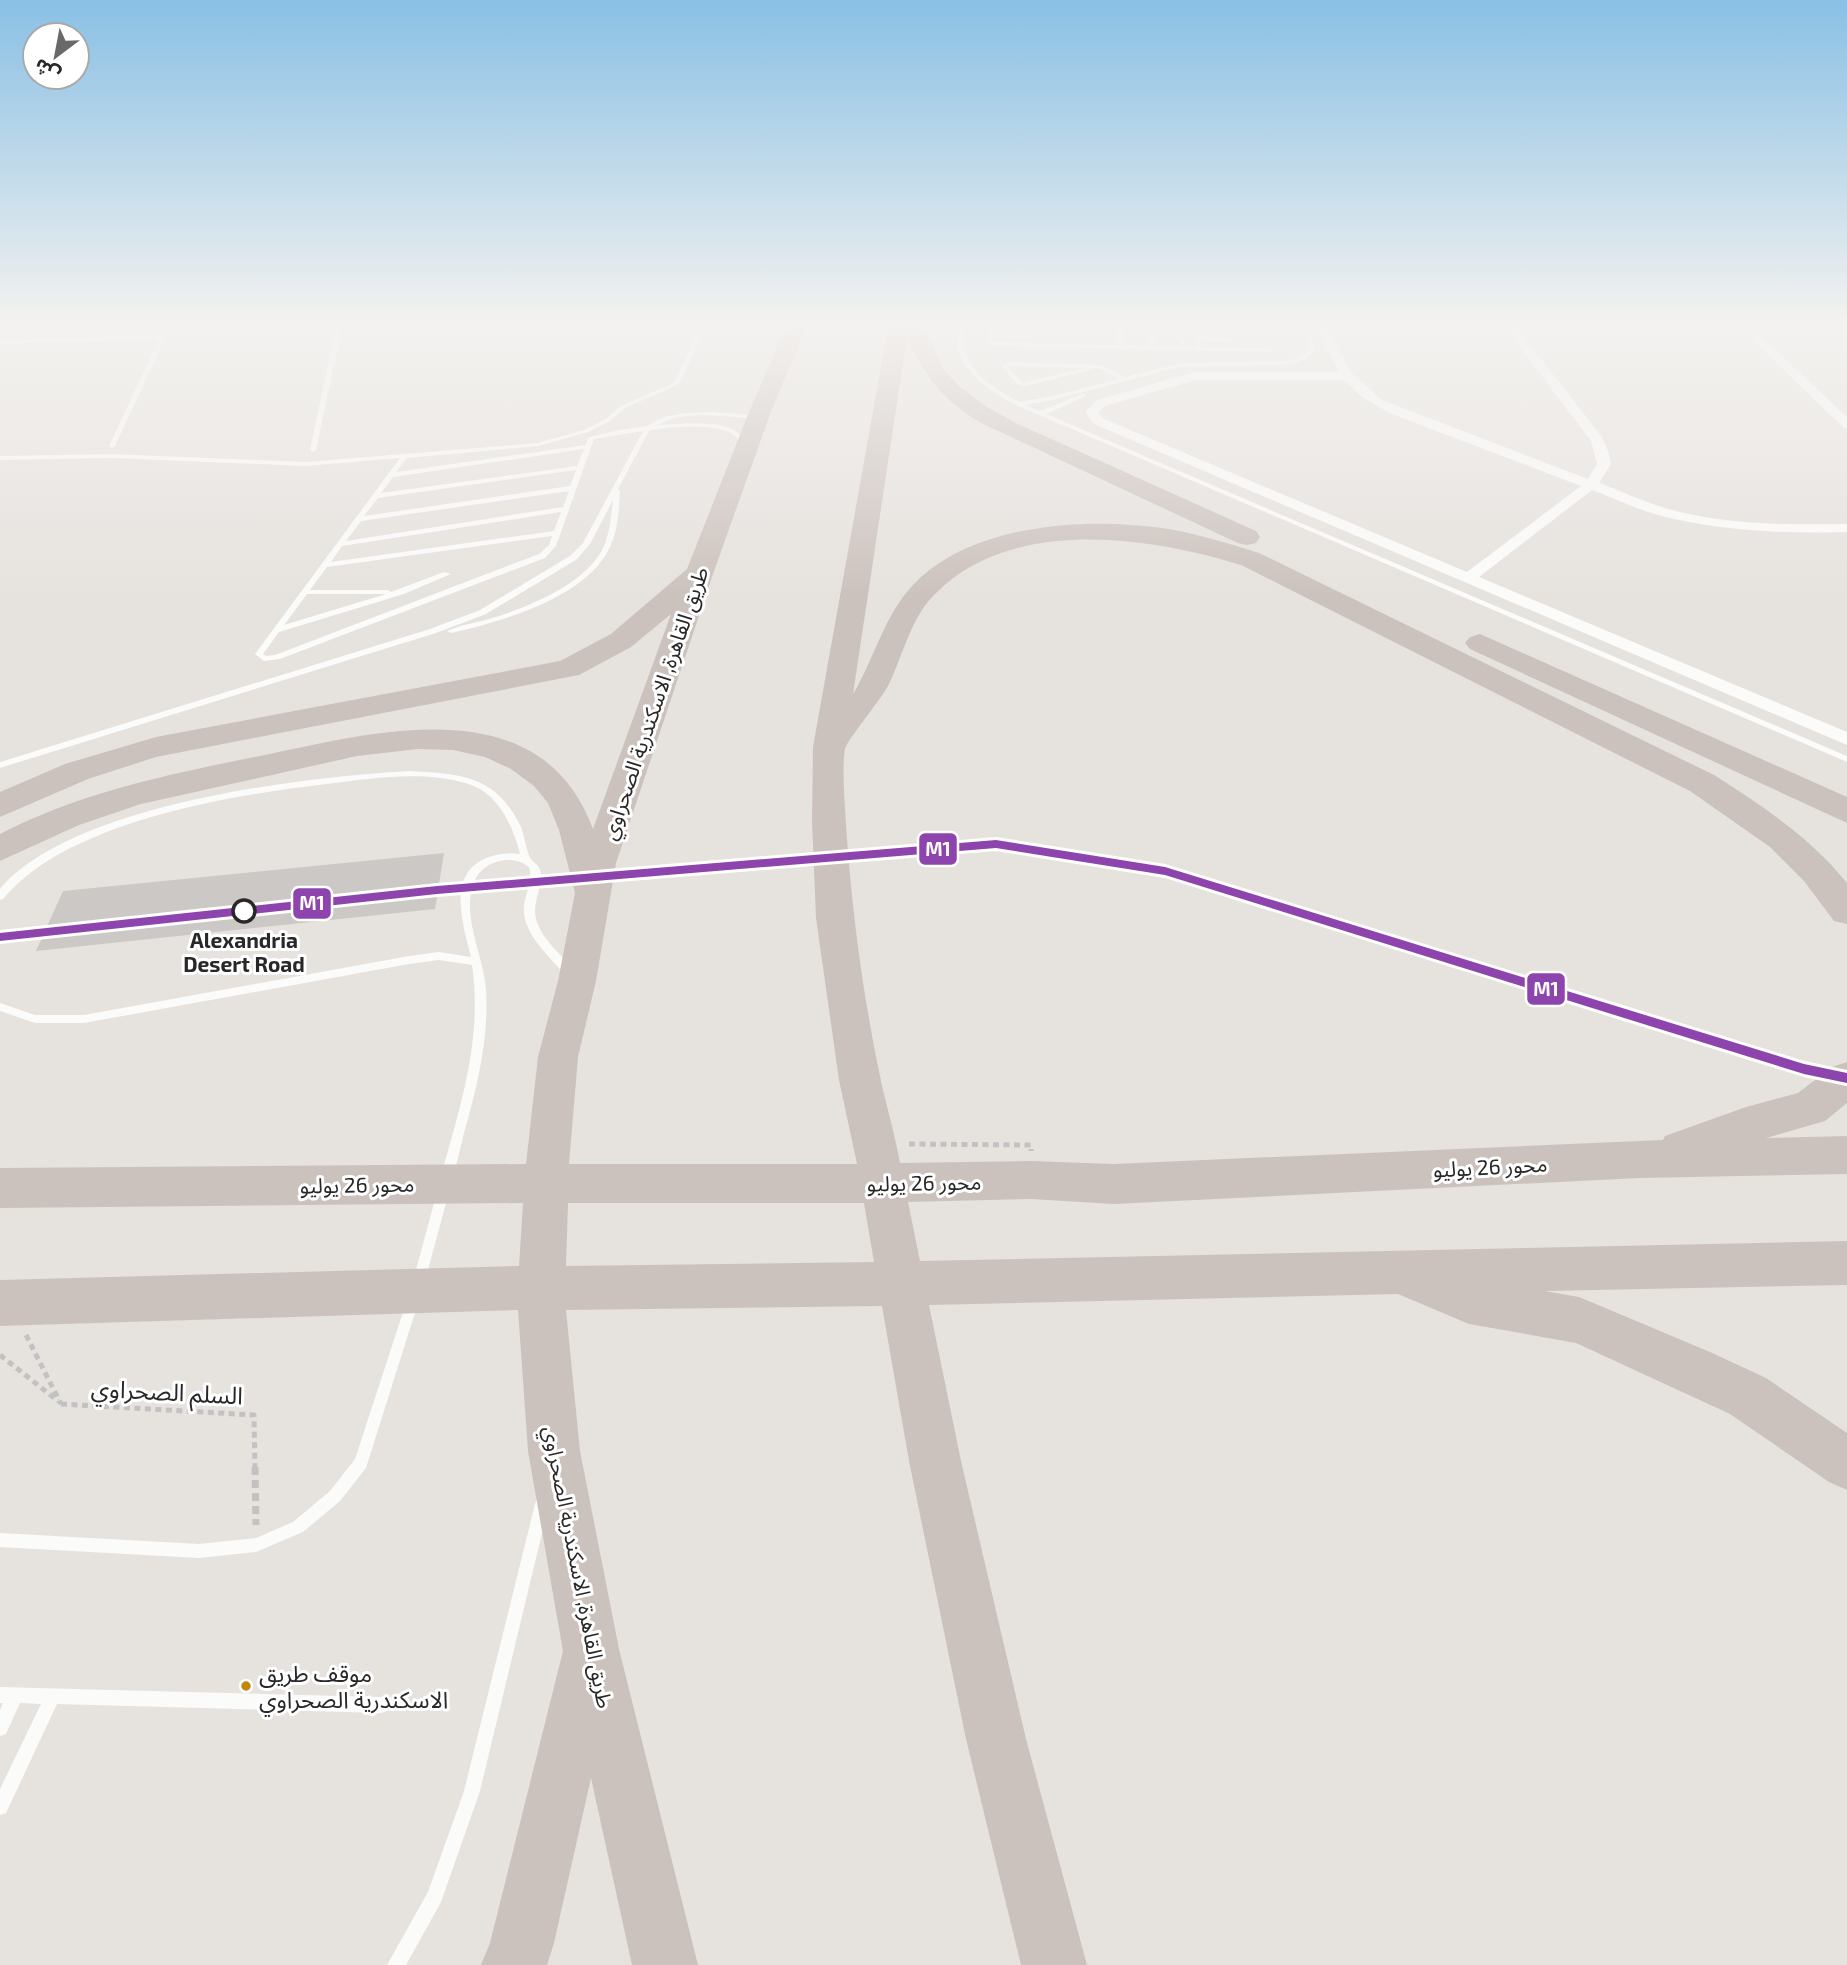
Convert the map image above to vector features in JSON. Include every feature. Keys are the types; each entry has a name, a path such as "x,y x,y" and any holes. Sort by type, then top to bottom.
{"highway":[{"name":"طريق القاهرة, الاسكندرية الصحراوي","path":"665,1965 591,1649 554,1451 541,1297 548,1129 558,1057 577,981 598,863 699,573 759,414"},
{"path":"884,414 829,747 829,821 834,918 860,1080 875,1143 935,1461 996,1739 1054,1963"},
{"path":"983,414 1010,429 1847,811"},
{"path":"829,747 871,690 912,604 925,587 953,566 1000,546 1044,536 1084,532 1161,536 1205,544 1250,559 1702,783 1761,821 1798,851 1833,890 1847,911"},
{"path":"0,806 57,778 107,760 156,747 568,669 595,658 630,635 699,573"},
{"path":"0,849 65,816 123,796 372,742 439,739 499,751 531,766 551,783 573,816 591,894"},
{"path":"1639,1159 1691,1146 1746,1125 1810,1108 1847,1079"},
{"name":"محور 26 يوليو","path":"0,1188 461,1183 818,1184 1031,1162 1114,1184 1639,1159 1847,1155"},
{"path":"0,1161 69,1188"},
{"path":"5,1303 455,1289 815,1285 1847,1263"},
{"path":"1397,1272 1469,1301 1579,1320 1748,1396 1847,1464"},
{"path":"514,1965 522,1943 591,1649"}],"street":[{"path":"1092,414 1098,421 1847,738"},
{"path":"1403,414 1660,511 1731,526 1764,529 1847,528"},
{"path":"1469,578 1590,485 1603,471 1605,458 1597,440 1577,414"}],"lane":[{"path":"113,446 128,414"},
{"path":"313,450 321,414"},
{"path":"0,458 112,456 306,464 537,445 586,431 615,414"},
{"path":"1039,414 1847,759"},
{"path":"0,765 407,639 482,612 573,558 586,544 646,430 654,423 675,416 752,431"},
{"path":"405,456 259,654 264,659 277,657 550,551 591,438 677,425 718,427 734,432 752,431"},
{"path":"391,475 586,447"},
{"path":"375,496 579,468"},
{"path":"407,639 459,629 513,612 554,596 582,577 603,553 615,524 617,485"},
{"path":"358,519 572,488"},
{"path":"340,544 565,509"},
{"path":"324,565 557,533"},
{"path":"277,630 401,592 447,574"},
{"path":"305,592 401,592"},
{"path":"0,896 39,862 117,824 208,801 373,774 444,775 479,784 506,808 522,838 526,859"},
{"path":"0,1540 199,1551 256,1545 298,1527 335,1496 361,1463 429,1249 472,1073 483,1006 477,962 464,906 472,873 486,860 508,857 526,859 535,867 537,876 529,914 540,938 577,981"},
{"path":"0,1006 35,1019 84,1019 409,960 439,956 477,962"},
{"path":"396,1965 435,1896 472,1791 554,1451"},
{"path":"0,1728 8,1695 381,1705"},
{"path":"0,1807 52,1696"}],"path":[{"path":"875,1143 1031,1162"},
{"name":"السلم الصحراوي","path":"5,1303 61,1404 254,1415 256,1545"},
{"path":"0,1355 61,1404"}],"building":[{"name":"Alexandria Desert Road","path":"444,853 435,909 36,951 63,891"}],"transit line":[{"name":"M1","path":"0,937 437,890 996,844 1165,871 1804,1069 1847,1078"}],"place":[{"name":"Alexandria Desert Road","path":"244,911"},
{"name":"موقف طريق الاسكندرية الصحراوي","path":"246,1686"}]}
